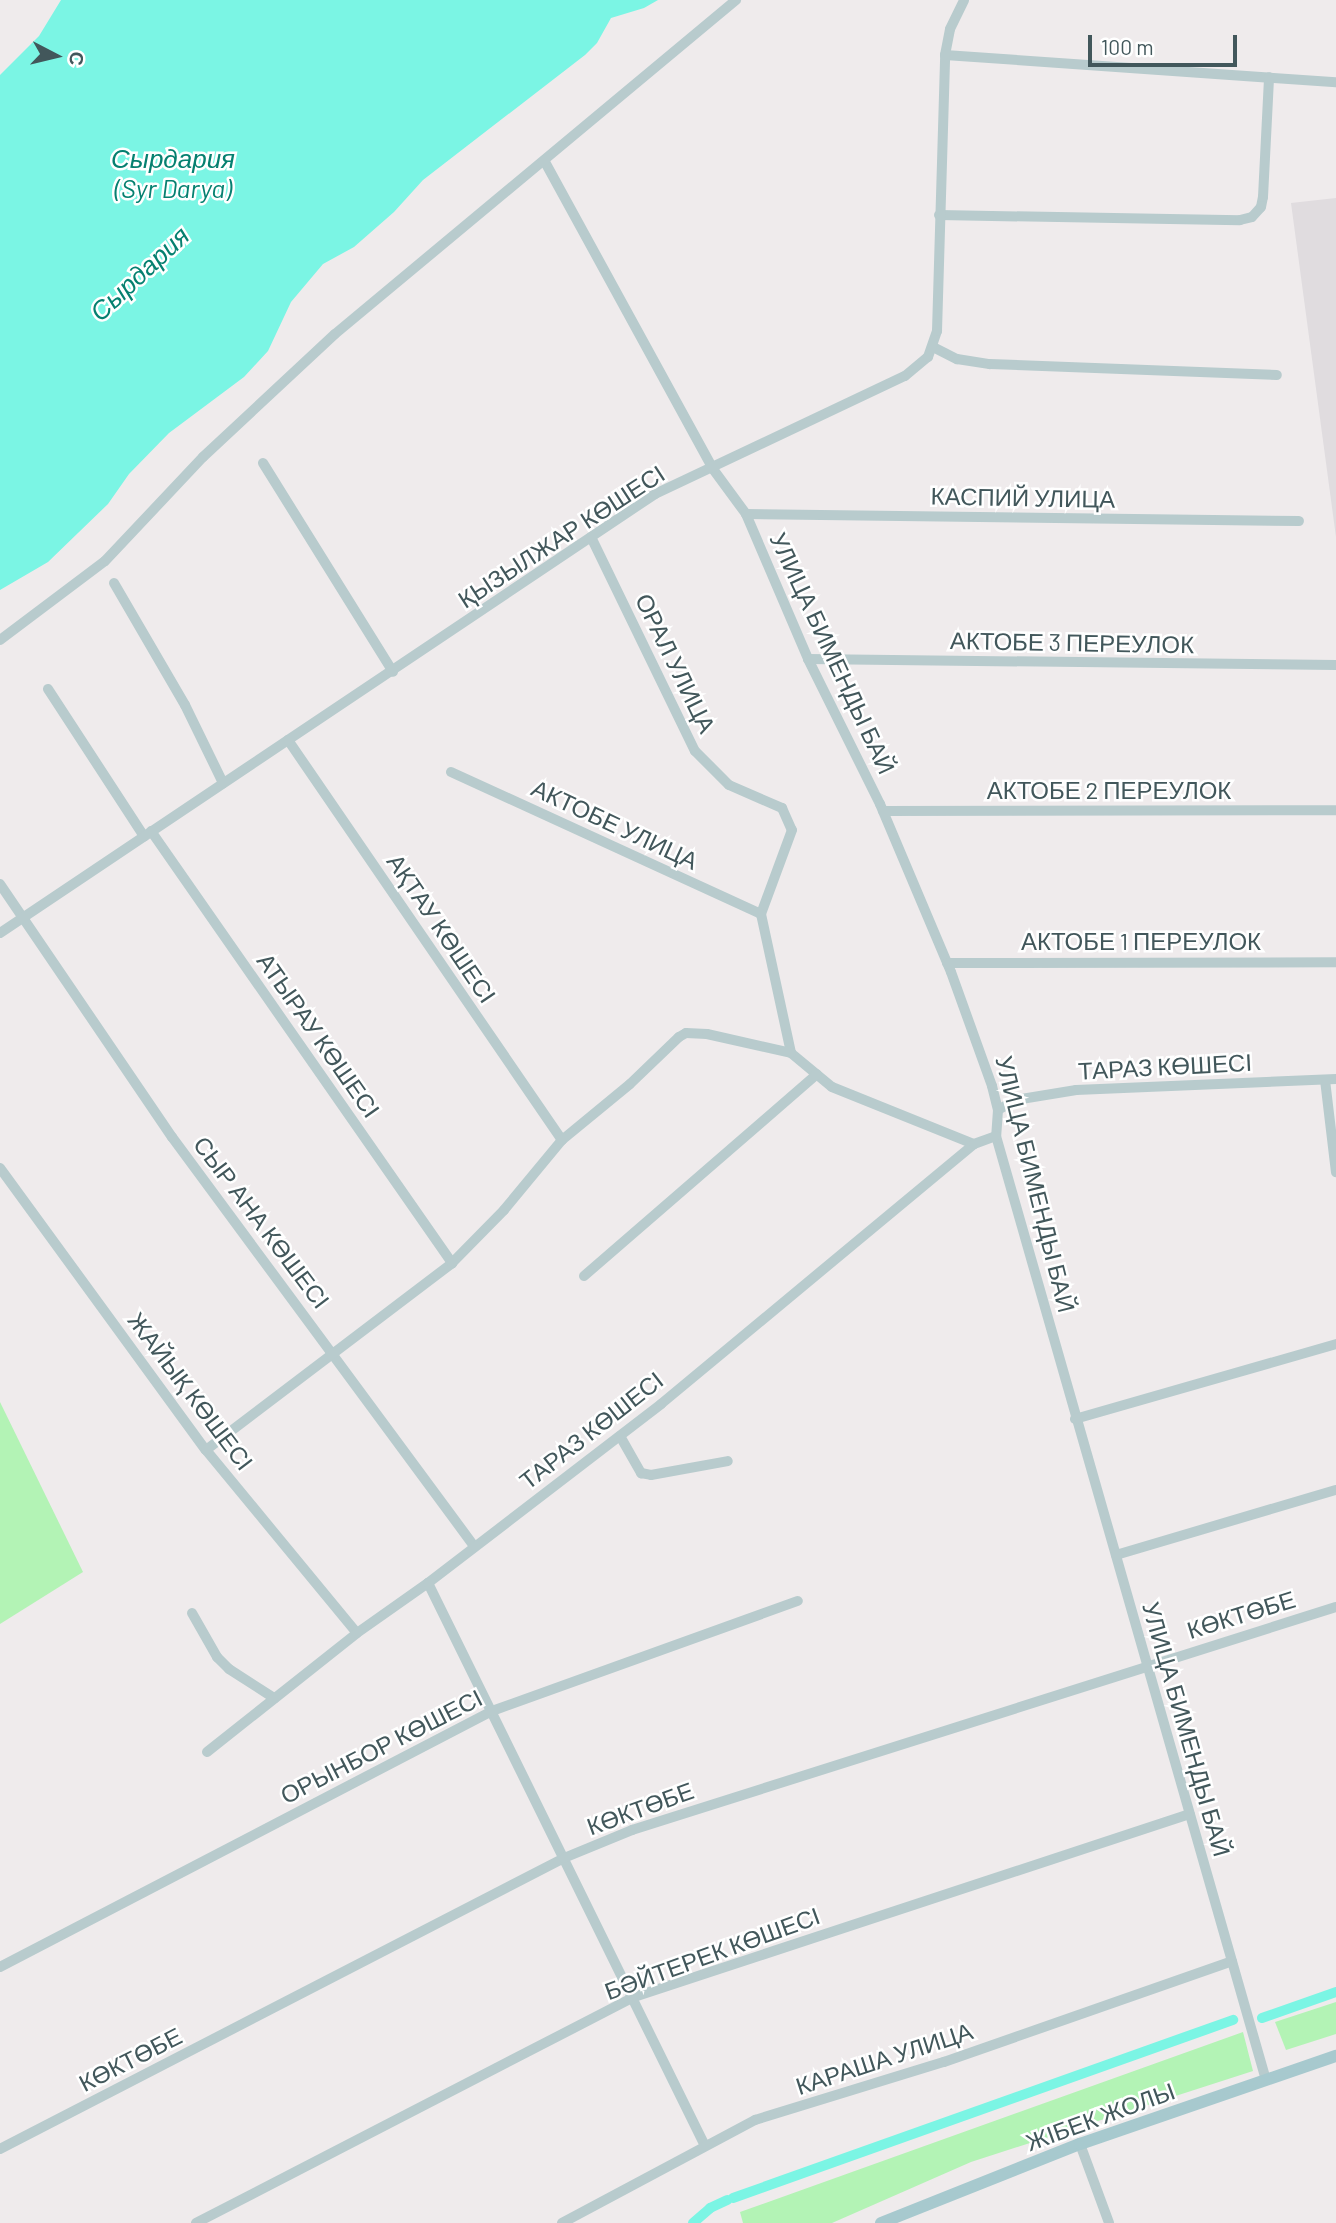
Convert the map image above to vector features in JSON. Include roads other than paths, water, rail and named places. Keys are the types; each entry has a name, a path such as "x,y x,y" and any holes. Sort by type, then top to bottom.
{"main road":[{"name":"ЖІБЕК ЖОЛЫ","path":"881,2223 1080,2144 1336,2056"}],"street":[{"path":"0,640 105,561 271,391 335,334 545,162 736,0"},
{"path":"964,0 950,29 945,55 937,331 933,347 957,359 990,364 1276,375"},
{"path":"945,55 1336,82"},
{"path":"939,215 1240,220 1252,217 1261,207 1263,197 1269,77"},
{"name":"УЛИЦА БИМЕНДЫ БАЙ","path":"545,162 713,469 746,514 808,659 883,811 947,963 999,1110 996,1136 1266,2080"},
{"name":"ҚЫЗЫЛЖАР КӨШЕСІ","path":"0,933 655,495 905,376 928,357 933,347"},
{"path":"263,463 393,672"},
{"name":"КАСПИЙ УЛИЦА","path":"746,514 1299,521"},
{"name":"ОРАЛ УЛИЦА","path":"591,537 695,751 729,785 782,808 792,830 761,915"},
{"path":"114,583 186,705 223,783"},
{"name":"АКТОБЕ 3 ПЕРЕУЛОК","path":"808,659 1336,665"},
{"name":"АТЫРАУ КӨШЕСІ","path":"48,688 147,834 452,1263"},
{"name":"АҚТАУ КӨШЕСІ","path":"288,740 562,1140"},
{"name":"АКТОБЕ УЛИЦА","path":"451,772 761,915"},
{"name":"АКТОБЕ 2 ПЕРЕУЛОК","path":"883,811 1336,810"},
{"name":"СЫР АНА КӨШЕСІ","path":"0,884 172,1137 333,1351 474,1546"},
{"path":"761,915 791,1053"},
{"name":"АКТОБЕ 1 ПЕРЕУЛОК","path":"947,963 1336,962"},
{"path":"206,1450 452,1263 504,1210 562,1140 686,1033 707,1034 791,1053 832,1087 974,1144"},
{"path":"584,1276 817,1074"},
{"path":"1331,1080 1336,1172"},
{"name":"ТАРАЗ КӨШЕСІ","path":"999,1110 1016,1100 1076,1090 1331,1080"},
{"name":"ТАРАЗ КӨШЕСІ","path":"207,1752 357,1633 428,1583 620,1436 974,1144 996,1136"},
{"name":"ЖАЙЫҚ КӨШЕСІ","path":"0,1168 206,1450 357,1633"},
{"path":"1075,1419 1336,1343"},
{"path":"620,1436 641,1473 652,1475 728,1461"},
{"path":"1116,1555 1336,1490"},
{"path":"428,1583 705,2146"},
{"name":"ОРЫНБОР КӨШЕСІ","path":"0,1968 492,1711 798,1601"},
{"name":"КӨКТӨБЕ","path":"0,2149 564,1858 632,1830 1336,1606"},
{"path":"192,1613 217,1657 229,1669 274,1698"},
{"name":"БӘЙТЕРЕК КӨШЕСІ","path":"196,2223 634,1997 1189,1814"},
{"name":"КАРАША УЛИЦА","path":"562,2223 755,2120 944,2062 1232,1961"},
{"path":"1080,2144 1109,2223"}],"water":[{"name":"Сырдария (Syr Darya)","path":"61,0 658,0 644,8 611,18 597,43 585,55 423,180 394,212 354,247 323,264 291,302 268,351 244,377 169,433 129,474 108,504 48,562 0,590 0,75 39,36"}],"waterway":[{"path":"1262,2018 1336,1992"},
{"path":"733,2198 1233,2020"},
{"path":"693,2223 710,2208 727,2200"}],"water label":[{"name":"Сырдария","path":"139,273"}]}
